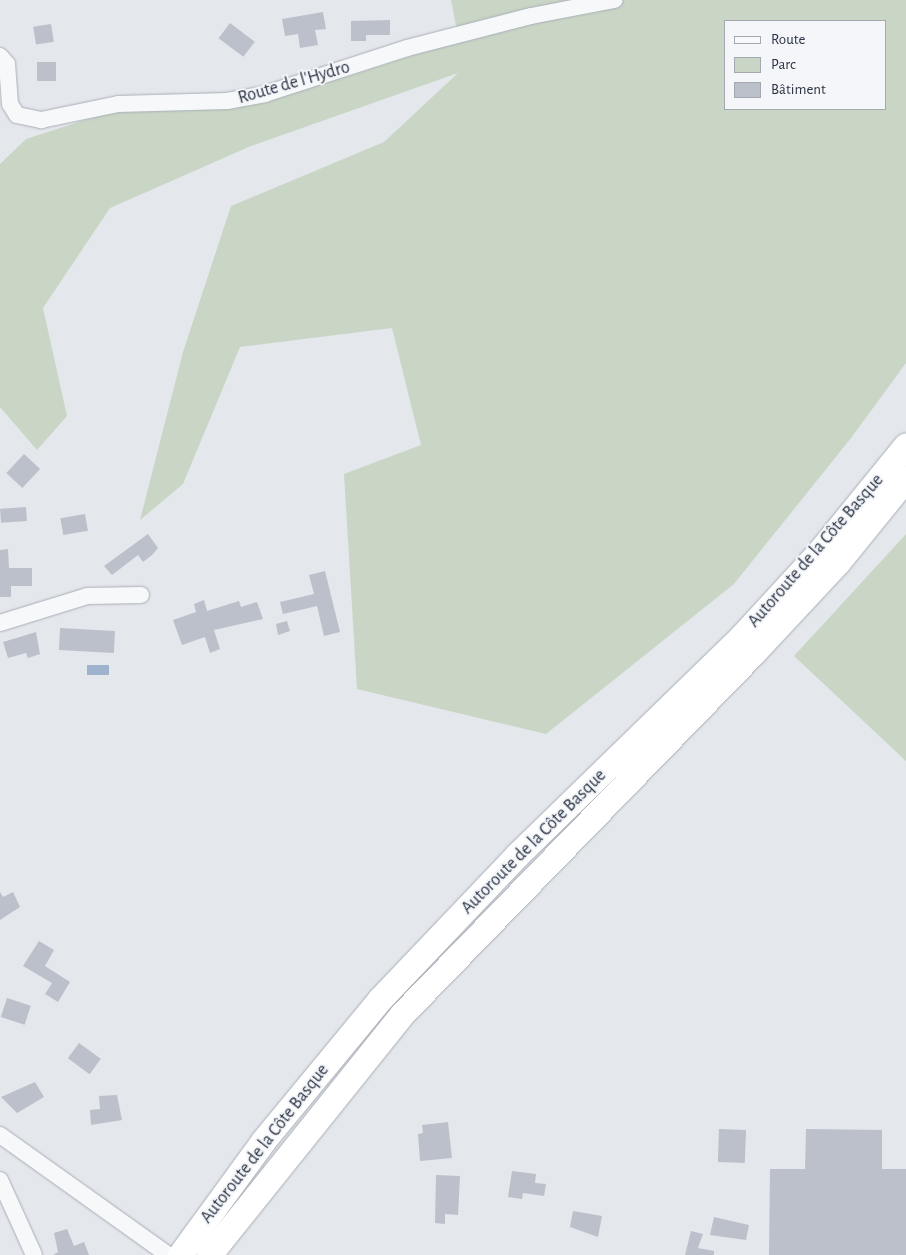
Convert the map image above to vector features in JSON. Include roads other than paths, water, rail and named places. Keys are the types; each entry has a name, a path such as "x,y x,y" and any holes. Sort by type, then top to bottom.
{"highway":[{"name":"Autoroute de la Côte Basque","path":"180,1255 263,1141 380,999 517,856 741,637 820,551 906,445"},
{"name":"Autoroute de la Côte Basque","path":"209,1255 402,1014 753,653 838,562 906,478"}],"street":[{"name":"Route de l'Hydro","path":"0,56 7,64 10,104 17,115 40,120 118,104 227,101 265,94 407,48 571,8 614,0"},
{"path":"0,622 86,596 141,595"},
{"path":"0,1135 168,1255"},
{"path":"0,1180 34,1255"}],"water":[{"path":"87,665 109,665 109,675 87,675"}]}
